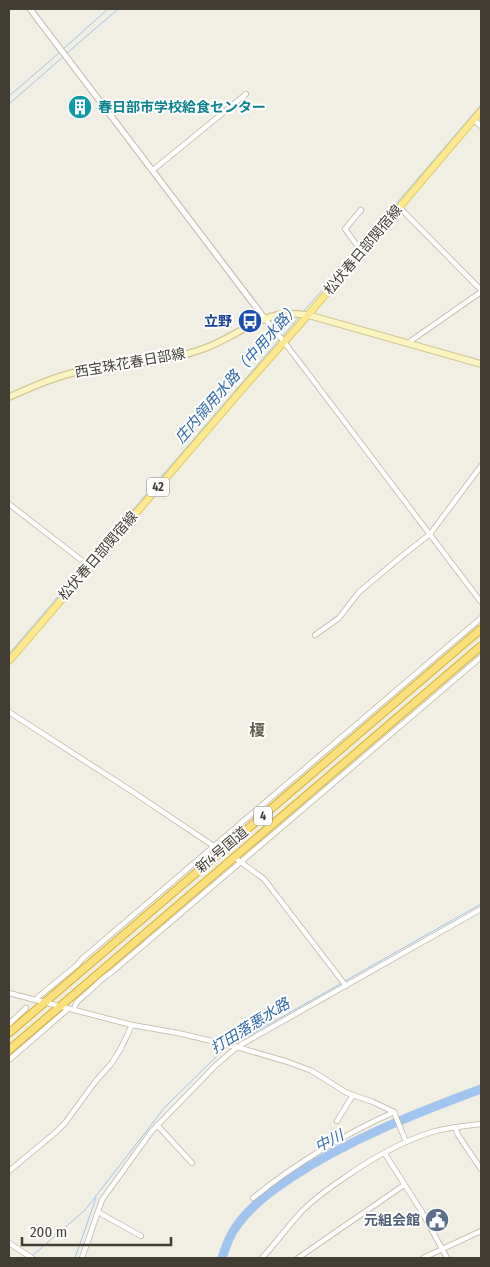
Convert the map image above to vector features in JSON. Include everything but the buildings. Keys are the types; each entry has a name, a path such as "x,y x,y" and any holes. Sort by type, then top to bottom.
{"highway":[{"name":"新4号国道","path":"9,1033 45,1002 71,975 222,851 481,629"},
{"name":"新4号国道","path":"9,1050 60,1006 95,981 234,857 481,646"}],"main road":[{"name":"松伏春日部関宿線","path":"9,661 400,208 481,111"},
{"name":"西宝珠花春日部線","path":"9,397 52,379 73,373 195,352 220,342 265,319 283,314 308,315 481,364"}],"street":[{"path":"30,9 481,602"},
{"path":"152,170 246,94"},
{"path":"474,120 481,126"},
{"path":"400,208 481,291 409,343"},
{"path":"360,210 345,229 362,252"},
{"path":"316,635 339,618 359,592 430,534 481,466"},
{"path":"9,504 90,566"},
{"path":"38,997 50,986 71,975 82,960 481,618"},
{"path":"75,1006 95,981 112,972 481,657"},
{"path":"9,712 222,851"},
{"path":"234,857 264,879 346,986"},
{"path":"82,1258 102,1200 157,1125 216,1065 237,1047 481,909"},
{"path":"9,993 132,1025 178,1033 237,1047 288,1062 312,1072 347,1093 394,1112 406,1142"},
{"path":"9,1024 26,1008"},
{"path":"9,1060 68,1009"},
{"path":"9,1171 65,1123 95,1082 111,1064 132,1025"},
{"path":"337,1121 353,1095"},
{"path":"252,1198 325,1147 394,1112"},
{"path":"262,1258 312,1201 361,1166 406,1142 434,1132 481,1124"},
{"path":"157,1125 192,1163"},
{"path":"455,1127 458,1135 481,1169"},
{"path":"384,1154 422,1212 447,1258"},
{"path":"298,1258 404,1185"},
{"path":"98,1212 141,1236"},
{"path":"424,1258 481,1231"},
{"path":"9,1243 32,1258"}],"waterway":[{"path":"62,50 108,9"},
{"path":"66,54 118,9"},
{"path":"9,96 59,53"},
{"path":"9,104 63,57"},
{"name":"庄内領用水路（中用水路）","path":"360,246 481,105"},
{"name":"庄内領用水路（中用水路）","path":"303,312 358,249"},
{"name":"庄内領用水路（中用水路）","path":"282,337 299,317"},
{"name":"庄内領用水路（中用水路）","path":"88,562 279,340"},
{"name":"庄内領用水路（中用水路）","path":"9,654 85,565"},
{"name":"打田落悪水路","path":"345,981 481,904"},
{"name":"打田落悪水路","path":"234,1044 342,983"},
{"name":"打田落悪水路","path":"32,1256 85,1210 165,1107 228,1047"},
{"name":"中川","path":"222,1258 230,1236 250,1210 292,1177 360,1139 408,1117 481,1089"},
{"path":"75,1258 96,1198"}],"place":[{"name":"春日部市学校給食センター","path":"80,107"},
{"name":"立野","path":"250,321"},
{"name":"元組会館","path":"437,1220"}],"district":[{"name":"榎","path":"257,730"}]}
